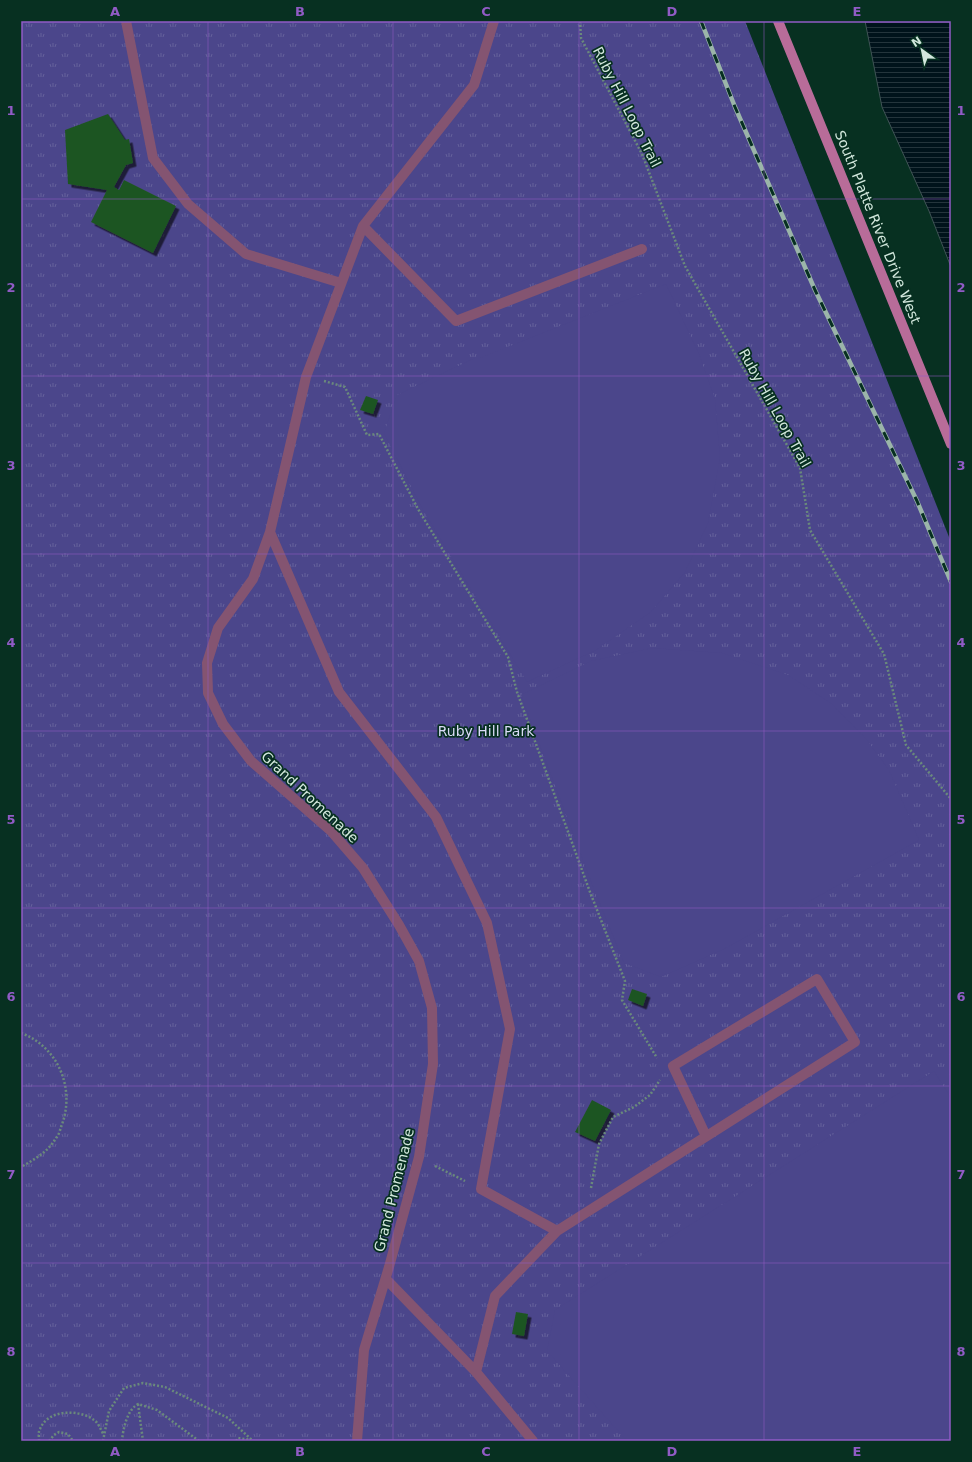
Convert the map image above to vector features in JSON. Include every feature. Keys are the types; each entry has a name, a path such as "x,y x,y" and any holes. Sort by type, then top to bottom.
{"street":[{"name":"South Platte River Drive West","path":"778,21 951,444"}],"lane":[{"path":"126,21 153,158 188,204 246,254 341,283"},
{"name":"Grand Promenade","path":"357,1441 364,1350 386,1279 419,1157 433,1064 432,1008 418,961 399,925 363,868 331,831 251,761 223,724 208,693 207,663 218,628 253,579 270,532 306,377 363,226 474,84 494,21"},
{"path":"363,226 456,321 642,249"},
{"path":"270,532 339,692 436,817 487,923 510,1029 481,1189 557,1231"},
{"path":"476,1372 495,1296 557,1231 856,1042 817,979 673,1066 706,1136"},
{"path":"386,1279 476,1372 533,1441"}],"path":[{"name":"Ruby Hill Loop Trail","path":"580,21 581,38 642,154 685,266 800,468 810,530 884,654 906,745 951,799"},
{"path":"306,377 345,387 368,435 379,434 418,509 508,657 517,692 590,892 625,981 622,1000 657,1059"},
{"path":"21,1034 29,1036 47,1050 60,1068 67,1090 66,1115 57,1138 40,1156 21,1167"},
{"path":"587,1212 599,1144 613,1117 634,1107 650,1095 661,1078"},
{"path":"419,1157 481,1189"},
{"path":"103,1441 110,1410 124,1388 143,1383 165,1387 228,1418 253,1441"},
{"path":"122,1441 122,1432 132,1407 138,1404 157,1410 199,1441"},
{"path":"138,1404 143,1441"},
{"path":"39,1441 40,1429 49,1418 62,1412 83,1414 96,1421 104,1436"},
{"path":"49,1441 54,1435 60,1432 68,1434 73,1441"},
{"path":"236,1441 238,1438 253,1441"}],"green space":[{"name":"Ruby Hill Park","path":"21,21 745,21 951,542 951,1441 21,1441"},
{"path":"666,284 699,354 715,399 720,458 708,523 685,572 651,612 596,650 527,682 423,510 384,433 397,395 475,358 480,358"},
{"path":"652,648 722,653 788,675 832,704 867,740 889,770 919,840 724,949 661,977 624,963 592,884 521,695 591,661"},
{"path":"934,1071 951,1098 951,1441 627,1441 547,1351 555,1310"}],"water":[{"path":"865,21 951,21 951,267 929,211 882,107"}],"building":[{"path":"108,114 125,140 129,139 133,163 126,165 114,187 119,190 124,180 176,206 153,253 91,222 107,190 68,184 65,130"},
{"path":"366,396 378,400 373,414 360,410"},
{"path":"632,989 647,994 643,1006 628,1000"},
{"path":"592,1100 611,1110 595,1141 575,1132"},
{"path":"516,1312 528,1314 524,1336 512,1334"}],"railway":[{"path":"701,21 735,107 815,290 917,501 951,582"}]}
